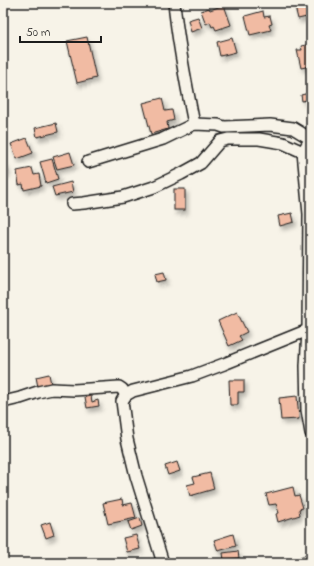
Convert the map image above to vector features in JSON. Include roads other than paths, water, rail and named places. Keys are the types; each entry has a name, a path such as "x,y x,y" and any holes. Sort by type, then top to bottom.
{"street":[{"path":"174,3 183,65 194,124"},
{"path":"88,162 163,139 194,124 218,125 224,127 270,125 292,128 311,141 303,152 309,214 310,254 306,366 307,410 311,434"},
{"path":"72,204 124,197 154,187 201,163 220,141 228,139 259,139 283,143 303,152"},
{"path":"163,563 136,476 127,439 122,401 126,395 133,391 192,376 308,330"},
{"path":"3,402 52,389 74,390 119,387 126,395"},
{"path":"303,563 311,559"}]}
